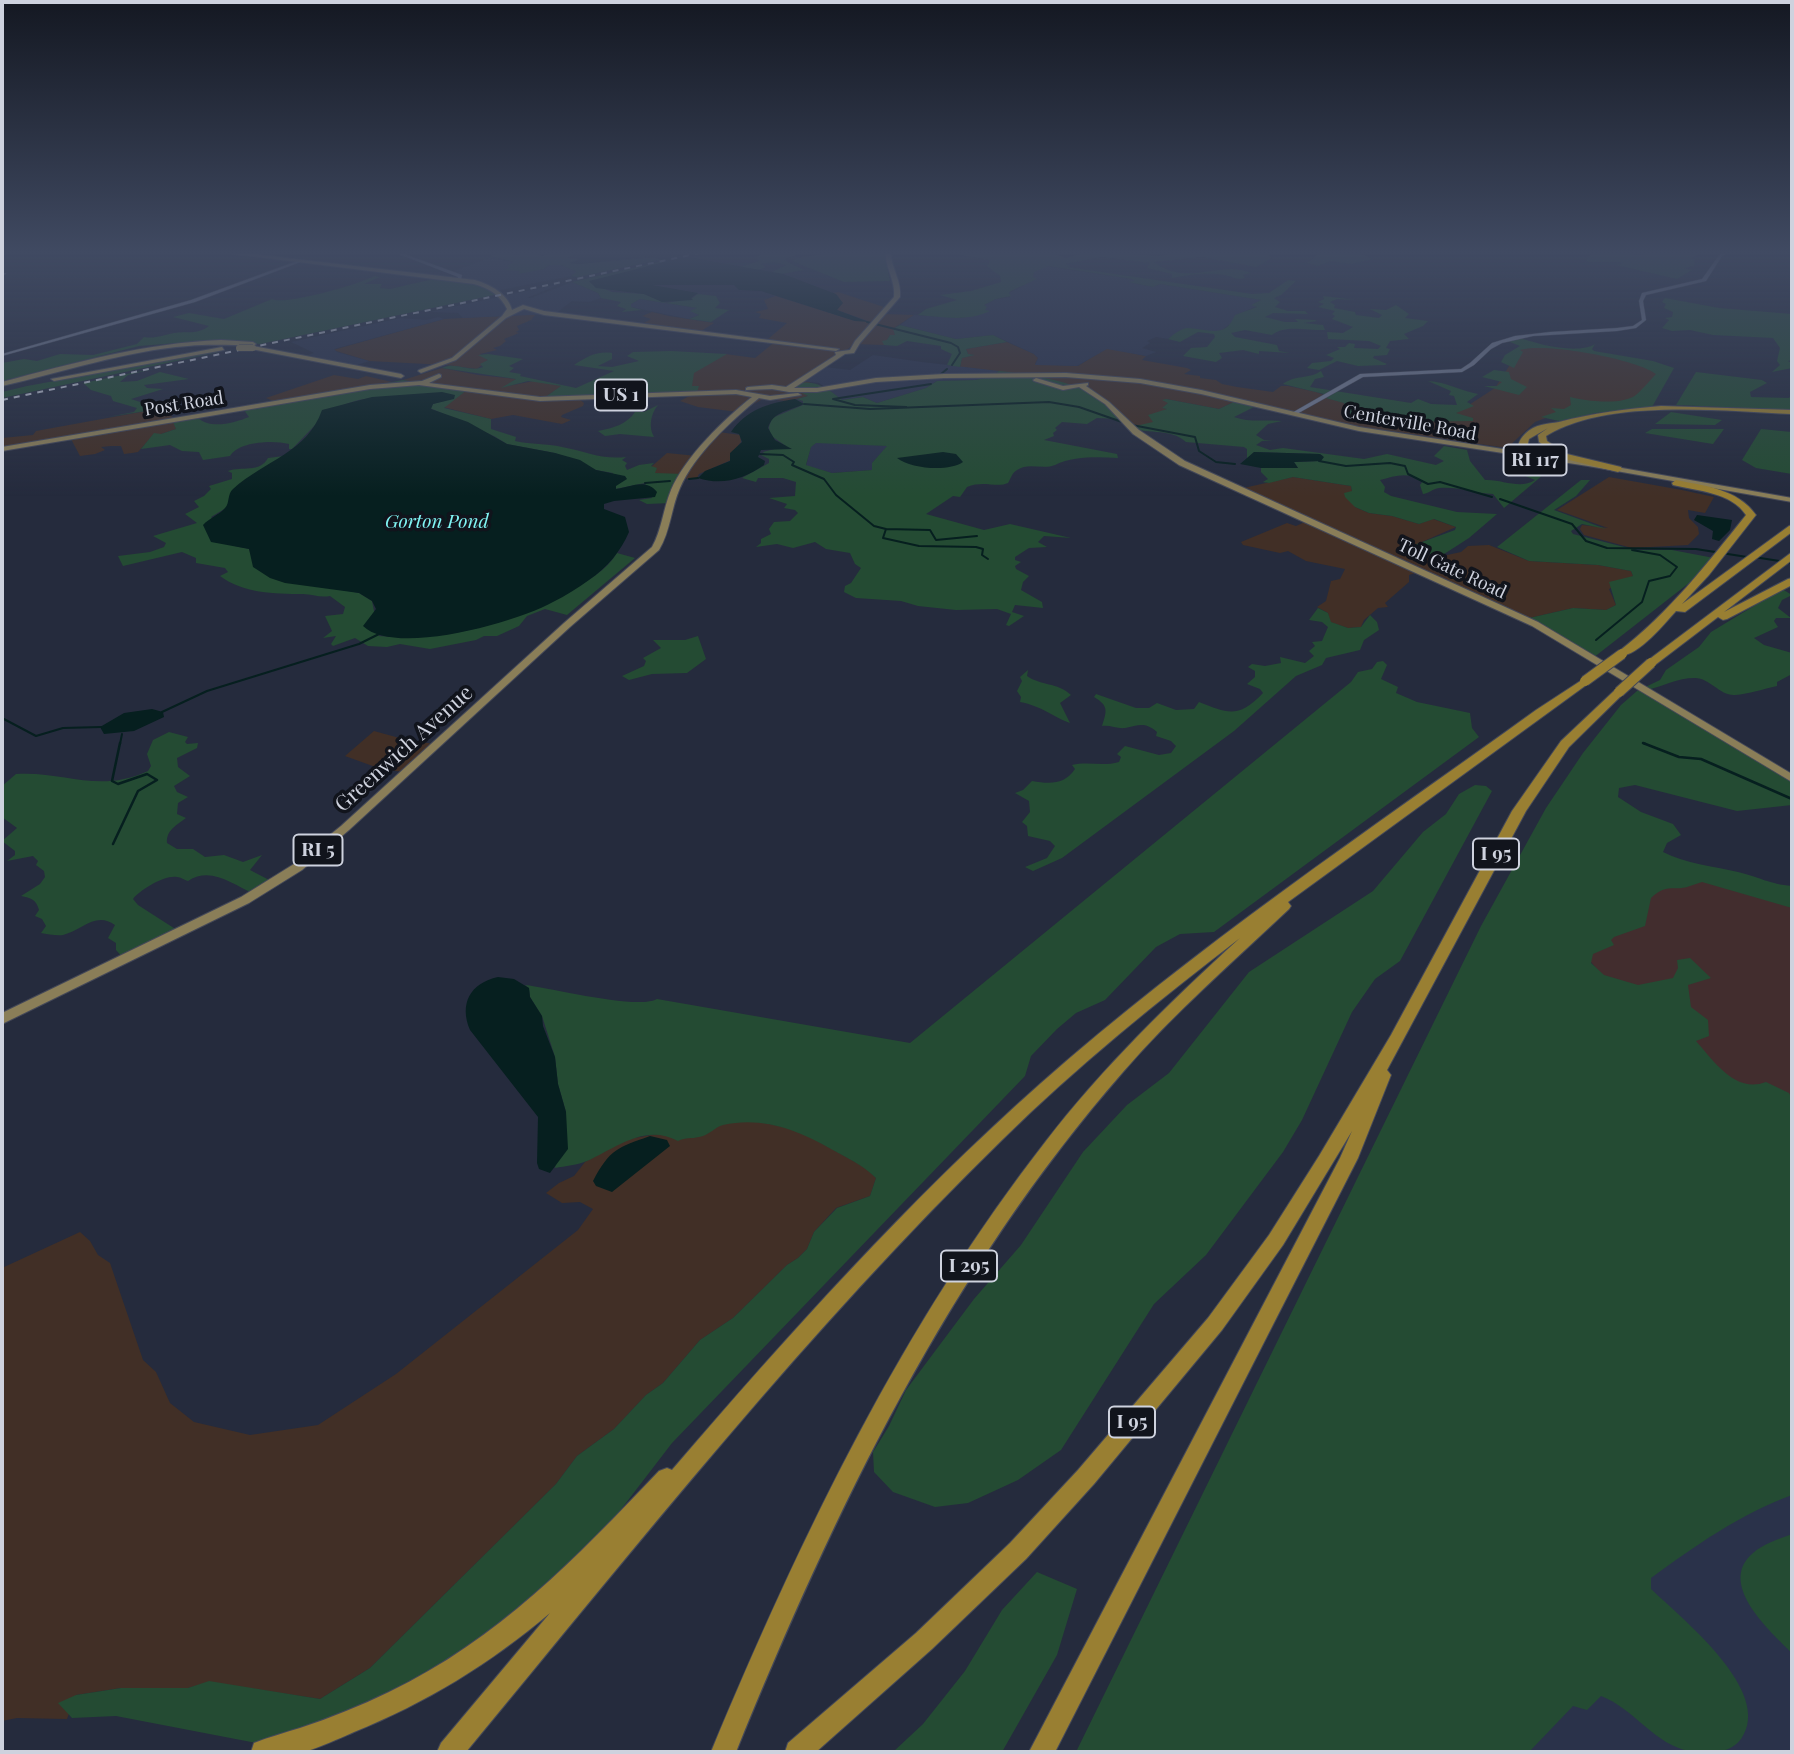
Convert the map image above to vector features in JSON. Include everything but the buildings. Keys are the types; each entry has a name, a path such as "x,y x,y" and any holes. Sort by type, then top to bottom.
{"highway":[{"path":"1524,456 1523,441 1535,430 1592,413 1693,405 1792,411"},
{"path":"1618,469 1558,453 1543,442 1542,435 1550,429 1575,421 1632,411 1716,408 1792,411"},
{"path":"1651,632 1748,521 1749,510 1725,495 1676,483"},
{"path":"262,1752 336,1729 372,1713 441,1678 498,1640 573,1576 763,1379 902,1228 1055,1081 1177,977 1792,528"},
{"name":"I 95","path":"797,1752 924,1641 1018,1551 1086,1477 1215,1324 1293,1213 1399,1035 1519,811 1565,744 1651,663 1786,559"},
{"path":"1651,663 1742,605 1792,582"},
{"name":"I 295","path":"724,1752 798,1581 862,1449 923,1338 1003,1214 1060,1136 1132,1052 1196,988 1332,863"},
{"path":"1042,1752 1349,1158 1399,1035"},
{"path":"450,1752 763,1379"}],"main road":[{"path":"443,376 452,362 486,333"},
{"path":"704,333 843,350"},
{"name":"US 1","path":"409,374 413,383 540,399 736,392 779,397 789,393 788,390 863,333"},
{"name":"US 1","path":"2,386 154,347 216,342 253,346 409,374"},
{"name":"US 1","path":"2,386 198,352 253,346 265,346 409,374"},
{"path":"409,374 452,362"},
{"name":"Post Road","path":"370,387 409,374 443,376"},
{"name":"US 1","path":"443,376 448,384 520,395 569,397 760,393 803,379"},
{"name":"Post Road","path":"2,449 443,376"},
{"name":"Centerville Road","path":"861,382 944,376 1057,376 1155,383 1390,436 1618,469 1792,502"},
{"path":"1054,386 1048,381 1057,376"},
{"path":"1079,377 1086,381 1082,386"},
{"path":"779,397 929,379 1013,378 1054,386"},
{"path":"803,379 813,386 861,382"},
{"name":"Centerville Road","path":"1054,386 1082,386 1121,380"},
{"path":"772,387 817,390 861,382"},
{"name":"Toll Gate Road","path":"1054,386 1096,397"},
{"name":"Toll Gate Road","path":"1082,386 1107,403 1136,432 1182,463 1535,624 1792,779"},
{"name":"Greenwich Avenue","path":"2,1019 245,900 298,867 345,828 567,625 656,548 664,536 677,484 730,419 760,393"},
{"name":"Greenwich Avenue","path":"744,408 779,397"},
{"name":"Centerville Road","path":"1524,456 1792,502"}],"street":[{"path":"2,355 80,333"},
{"path":"1292,415 1362,375 1462,370 1468,368 1487,348 1512,338 1569,333"}],"shaded area":[{"path":"333,333 393,333 334,349 369,361 354,366 308,355 314,353 291,342"},
{"path":"394,333 519,333 504,339 506,341 500,346 493,348 497,350 480,354 488,360 477,369 369,361 333,350"},
{"path":"775,333 895,333 895,335 890,335 884,345 854,344 825,367 802,391 808,396 788,401 763,399 738,412 698,407 680,401 697,392 696,387 690,386 691,374 695,370 725,354 755,358 776,341 768,339"},
{"path":"931,333 1178,333 1168,339 1156,337 1147,341 1150,343 1142,348 1156,352 1146,356 1107,349 1077,366 1035,365 1038,358 1034,354 993,335 956,339"},
{"path":"1007,342 1034,354 1038,358 1035,364 1078,366 1107,348 1146,356 1142,360 1187,368 1191,370 1184,374 1216,380 1222,384 1273,392 1281,386 1288,386 1316,392 1324,395 1323,397 1345,403 1358,418 1371,417 1392,422 1387,428 1458,412 1495,388 1524,343 1596,353 1667,372 1637,404 1583,404 1535,422 1507,448 1384,430 1383,433 1236,401 1219,409 1166,399 1164,400 1169,402 1163,408 1168,409 1158,413 1153,423 1131,427 1096,396 1077,388 1034,376 960,367 962,358 974,355 968,354 966,349"},
{"path":"873,355 999,371 990,377 975,380 937,381 926,388 877,403 863,397 842,400 819,383 800,381 825,367 850,370"},
{"path":"442,368 516,379 508,386 534,381 562,386 545,397 578,398 584,403 583,406 562,415 561,417 571,420 562,424 513,415 491,419 443,407 463,393 403,380"},
{"path":"334,375 358,379 366,376 392,382 278,403 266,398"},
{"path":"146,411 161,411 173,417 176,429 154,434 138,452 124,454 121,446 111,446 101,447 105,450 95,454 80,456 71,439 2,450 2,438 33,435 36,431"},
{"path":"719,432 740,435 741,442 731,454 731,460 699,474 697,478 681,479 655,473 651,467 667,453 697,456"},
{"path":"816,443 888,446 872,463 872,470 832,473 806,466 811,446"},
{"path":"1293,477 1351,486 1355,507 1369,513 1419,524 1433,519 1456,527 1415,545 1420,549 1416,552 1438,557 1461,552 1468,546 1489,545 1529,561 1598,565 1631,571 1633,576 1609,589 1616,605 1606,610 1573,608 1525,619 1419,572 1409,575 1409,582 1385,603 1388,607 1378,608 1364,620 1361,627 1348,628 1330,622 1328,613 1317,607 1326,601 1331,581 1340,579 1345,569 1306,561 1288,551 1280,553 1243,545 1241,542 1287,523 1296,526 1307,521 1239,489"},
{"path":"1609,477 1714,497 1705,513 1688,510 1689,518 1698,527 1699,534 1688,545 1632,548 1584,535 1580,529 1582,525 1608,528 1557,510"},
{"path":"374,731 434,744 404,772 381,769 345,756"},
{"path":"1706,875 1792,894 1792,1128 1776,1119 1606,980 1581,950 1647,882"},
{"path":"755,1121 807,1135 866,1168 876,1178 870,1196 836,1208 814,1232 807,1249 798,1258 787,1265 733,1318 700,1340 663,1383 646,1395 614,1429 577,1456 556,1484 370,1668 320,1699 209,1682 188,1688 121,1688 76,1695 67,1719 17,1718 2,1721 2,1268 80,1232 90,1241 98,1255 110,1263 143,1360 156,1372 170,1403 194,1422 250,1435 318,1425 396,1374 578,1230 593,1209 580,1202 562,1203 546,1193 574,1176 585,1162 617,1142 727,1122"},
{"path":"1792,1466 1792,1752 1511,1752 1661,1521"}],"green space":[{"path":"174,333 313,333 260,344 215,340 139,346 2,381 2,363 24,359 37,361 60,354 93,355 137,344 144,337"},
{"path":"894,333 931,333 956,339 993,335 1007,342 966,349 968,354 975,355 962,358 960,367 947,365 952,354 941,349 941,346 907,341 897,346 884,345 882,341 895,335"},
{"path":"1196,333 1180,342 1168,339 1175,334"},
{"path":"1205,333 1232,333 1235,337 1277,345 1279,351 1290,353 1259,351 1259,354 1243,350 1219,353 1222,358 1216,362 1183,356 1191,348 1207,347 1215,337 1214,334"},
{"path":"1327,333 1407,333 1404,334 1409,339 1390,341 1386,348 1390,349 1387,355 1374,356 1373,358 1387,364 1385,365 1358,366 1337,361 1319,370 1307,368 1312,363 1331,361 1334,358 1326,355 1349,343 1355,344 1354,348 1378,349 1381,346 1369,341 1328,339"},
{"path":"1703,333 1792,333 1792,360 1788,361 1792,363 1792,368 1772,372 1780,365 1777,361 1780,348 1773,338"},
{"path":"1517,337 1546,345 1578,349 1595,344 1592,349 1594,351 1653,361 1674,368 1652,407 1596,413 1559,421 1541,417 1556,412 1551,408 1564,409 1571,405 1570,397 1604,402 1631,398 1656,374 1646,368 1611,358 1548,348 1520,350 1523,352 1514,368 1501,362 1505,355 1520,346 1505,340"},
{"path":"220,351 2,398 2,392 27,386"},
{"path":"633,352 727,354 694,373 692,386 699,386 697,392 544,398 561,386 528,381 501,388 516,379 442,368 483,367 480,364 488,360 478,355 523,359 509,366 514,368 509,372 576,388 614,371 574,365 592,355 612,353 612,359 598,366 612,367 639,361 627,356"},
{"path":"157,368 128,375 120,382 137,381 160,372 189,379 144,385 147,388 163,389 131,399 162,409 151,413 146,411 108,417 134,412 137,408 113,401 111,396 91,390 83,383"},
{"path":"1494,370 1509,372 1511,379 1527,387 1519,395 1484,386 1497,386 1502,382 1482,377"},
{"path":"999,371 1036,376 1076,386 1104,401 1122,419 1097,418 1087,424 1062,422 1055,428 1057,430 1053,433 1054,436 1044,440 1117,454 1118,458 1086,458 1050,466 1021,468 1008,483 967,487 960,497 953,496 926,514 984,530 1010,524 1071,538 1044,536 1038,542 1047,547 1029,548 1015,557 1015,560 1021,562 1015,566 1016,569 1029,576 1023,582 1021,590 1042,602 1043,608 1015,605 1012,612 1024,616 1009,626 1006,625 1011,614 997,609 956,610 918,606 901,601 856,598 844,592 845,586 851,583 861,568 855,564 850,553 826,549 815,542 793,548 777,544 756,547 761,543 761,539 771,534 769,529 774,522 790,521 798,513 784,508 787,504 769,498 795,496 796,482 783,478 758,478 756,482 742,478 769,463 769,459 759,454 765,455 763,452 786,446 770,435 772,418 803,405 803,401 797,399 808,396 790,387 805,382 812,383 842,400 863,397 877,403 926,388 937,381 990,377","holes":["816,443 887,446 872,463 872,470 832,473 806,465 811,447"]},
{"path":"1321,371 1324,377 1315,379 1310,387 1411,403 1418,399 1431,404 1457,405 1454,396 1449,395 1451,391 1428,381 1478,394 1467,402 1474,406 1456,413 1473,418 1473,421 1392,422 1371,417 1358,418 1345,412 1344,403 1322,397 1324,394 1283,384"},
{"path":"1696,372 1762,380 1767,383 1750,392 1751,397 1789,398 1792,394 1792,410 1676,405"},
{"path":"403,380 467,390 444,408 491,419 491,429 516,437 515,441 556,446 601,456 626,457 622,460 627,463 627,470 654,463 651,466 657,468 655,473 684,474 671,503 647,504 639,500 652,498 645,483 615,489 613,473 596,470 555,453 507,444 430,408 433,404 454,398 438,394 374,398 345,404 321,416 292,449 289,449 289,444 257,443 241,447 230,456 203,460 199,452 182,451 170,445 141,449 154,433 161,434 176,429 173,422 197,417 209,423 229,423 249,417 244,410"},
{"path":"1162,400 1219,409 1236,401 1256,406 1234,417 1282,421 1268,424 1256,435 1264,440 1273,440 1262,441 1256,445 1270,450 1283,448 1364,459 1387,454 1436,465 1444,461 1434,456 1444,446 1467,450 1470,461 1485,480 1517,484 1535,480 1511,470 1521,466 1515,461 1516,457 1557,463 1504,508 1493,494 1446,488 1423,494 1420,485 1423,481 1412,476 1401,475 1380,480 1385,487 1384,492 1391,496 1457,512 1497,514 1469,538 1441,556 1415,552 1419,549 1414,545 1455,530 1456,527 1434,519 1419,524 1369,513 1355,507 1345,497 1344,493 1352,491 1351,486 1293,477 1263,482 1268,479 1261,472 1261,468 1298,468 1294,462 1321,461 1323,456 1320,454 1254,452 1247,459 1247,449 1244,447 1186,442 1172,434 1131,427 1153,422 1148,415 1167,409 1162,408 1168,403"},
{"path":"658,405 651,420 654,437 620,434 605,436 598,431 619,425 635,412 644,412"},
{"path":"1671,412 1722,420 1715,425 1655,424"},
{"path":"1652,429 1724,429 1713,444 1645,433"},
{"path":"1761,429 1792,432 1792,474 1756,468 1742,460"},
{"path":"284,456 226,508 211,517 235,546 249,549 251,554 326,587 359,593 372,601 379,636 429,636 479,628 527,612 584,583 603,570 617,553 635,558 567,615 545,609 527,616 519,626 497,636 484,636 430,649 400,644 387,647 368,646 355,638 333,646 331,644 336,636 323,638 332,631 325,616 343,614 345,607 330,596 270,593 249,589 220,576 228,572 225,568 196,563 196,558 182,552 123,566 118,556 150,552 164,547 166,543 153,536 197,523 185,514 199,507 194,501 211,489 209,486 232,479 232,473 228,471 260,466 268,458"},
{"path":"1581,480 1590,480 1576,496 1554,510 1606,529 1582,524 1571,531 1573,534 1636,550 1672,550 1714,558 1689,583 1593,658 1525,619 1573,608 1606,610 1616,605 1609,582 1633,576 1631,571 1598,565 1529,561 1497,547"},
{"path":"1782,589 1792,595 1782,600 1778,608 1791,618 1776,618 1774,621 1778,627 1754,638 1764,645 1792,653 1792,674 1777,682 1777,686 1730,695 1705,681 1688,678 1647,690 1792,779 1792,805 1737,811 1635,785 1619,788 1618,797 1641,812 1673,824 1681,835 1667,843 1663,852 1690,862 1792,886 1792,908 1702,882 1685,888 1662,890 1651,898 1645,926 1614,937 1611,940 1614,945 1593,954 1591,963 1604,975 1638,985 1673,978 1678,968 1677,960 1690,958 1711,978 1688,985 1691,1007 1708,1020 1709,1036 1696,1041 1717,1065 1735,1079 1744,1083 1766,1082 1789,1093 1792,1099 1792,1495 1736,1521 1651,1578 1651,1589 1702,1637 1735,1679 1745,1700 1748,1720 1741,1739 1731,1748 1719,1752 1692,1752 1655,1735 1624,1709 1601,1696 1587,1710 1573,1706 1529,1752 1076,1752 1481,926 1546,808 1583,753 1621,705 1637,691 1660,680 1666,670 1699,647 1711,632"},
{"path":"1318,608 1328,613 1331,622 1348,628 1361,627 1370,615 1377,622 1379,630 1364,640 1360,650 1326,658 1322,665 1296,676 1234,731 1062,858 1033,871 1025,867 1047,858 1055,846 1050,841 1028,836 1027,826 1022,822 1030,812 1029,801 1015,793 1023,790 1032,781 1061,781 1075,769 1072,765 1119,762 1121,757 1117,754 1125,746 1159,755 1171,753 1176,746 1171,741 1156,736 1157,732 1145,725 1122,728 1102,726 1106,710 1094,697 1096,694 1136,708 1149,708 1157,703 1176,710 1194,709 1199,702 1226,711 1240,710 1263,693 1247,684 1255,677 1255,671 1248,667 1252,664 1265,666 1281,663 1280,657 1305,663 1314,656 1309,651 1315,646 1312,642 1322,641 1328,627 1322,622 1309,620"},
{"path":"698,636 706,659 687,673 652,674 629,680 622,676 644,666 646,661 643,658 661,648 653,640 685,640"},
{"path":"1383,661 1387,665 1381,679 1398,687 1396,693 1417,702 1470,713 1472,728 1479,737 1214,932 1180,934 1156,947 1105,1000 1076,1013 1057,1029 1031,1056 1025,1076 672,1443 586,1555 464,1659 272,1746 116,1716 72,1718 58,1703 76,1695 121,1688 188,1688 209,1681 320,1699 370,1668 556,1484 577,1456 614,1429 646,1395 663,1383 700,1340 733,1318 787,1265 798,1258 807,1249 814,1232 837,1208 870,1196 876,1178 860,1165 793,1131 752,1122 723,1125 702,1136 678,1141 666,1136 642,1136 583,1162 555,1168 566,1112 558,1084 555,1057 542,1016 525,985 632,1002 657,999 910,1043 1351,682 1358,672 1372,669 1377,662"},
{"path":"1028,670 1027,676 1032,679 1060,688 1071,695 1060,703 1070,723 1035,706 1020,702 1021,697 1017,691 1022,681 1020,677"},
{"path":"169,732 188,737 185,742 187,744 198,743 197,748 177,758 178,767 190,776 174,786 177,792 188,797 178,803 177,814 186,818 170,831 167,843 177,849 193,849 205,857 224,855 243,862 262,855 250,870 273,882 254,894 221,878 205,875 188,881 178,877 166,878 153,884 133,899 180,932 124,959 116,950 116,943 108,938 115,925 108,921 95,921 63,935 41,933 46,926 42,919 35,916 39,910 35,901 21,896 40,884 45,877 44,871 36,865 38,861 33,856 7,861 15,855 15,851 2,841 17,828 2,817 2,786 16,774 97,781 130,778 148,771 151,766 147,754 153,740"},
{"path":"1475,785 1486,786 1492,791 1400,961 1375,979 1352,1012 1302,1120 1283,1152 1206,1255 1154,1304 1061,1450 1018,1480 968,1503 935,1507 893,1492 874,1472 873,1452 906,1390 974,1299 1021,1245 1083,1152 1127,1105 1169,1073 1249,972 1373,891 1423,832 1446,814 1459,794"},
{"path":"1792,1534 1792,1653 1751,1607 1741,1579 1743,1565 1753,1553 1766,1544"},
{"path":"1037,1572 1077,1589 1057,1655 1002,1752 893,1752 923,1724 965,1671 1002,1610"}],"water":[{"name":"Gorton Pond","path":"442,392 455,395 454,399 433,404 431,409 468,422 507,444 555,453 580,460 596,470 625,476 627,479 616,486 616,489 643,484 657,492 655,497 604,504 604,509 625,517 629,532 618,552 602,570 558,600 513,619 456,633 401,638 379,635 363,626 376,609 372,601 359,593 285,583 270,578 253,567 249,549 211,542 203,525 225,508 231,491 296,446 315,425 322,410 372,397"},
{"path":"795,399 804,404 778,415 768,428 775,440 792,449 761,450 758,457 765,461 764,465 741,477 724,481 698,478 705,471 730,461 730,453 742,442 739,434 731,432 744,418 767,405"},
{"path":"943,452 956,454 963,462 949,467 930,468 911,465 897,458"},
{"path":"1254,452 1320,454 1324,457 1321,461 1294,462 1298,468 1261,468 1240,464"},
{"path":"1697,515 1732,520 1730,530 1719,541 1712,539 1713,531 1694,520"},
{"path":"152,709 163,712 164,717 134,731 104,734 100,727 124,713"},
{"path":"498,977 514,979 529,988 530,997 542,1016 555,1057 558,1084 566,1112 568,1149 550,1173 539,1169 537,1163 538,1117 470,1030 467,1021 469,996 480,984"},
{"path":"650,1136 667,1140 670,1146 612,1192 596,1186 593,1181 610,1156 622,1147"}],"waterway":[{"path":"910,333 958,347 960,353 952,365"},
{"path":"941,374 947,369"},
{"path":"906,407 855,405 833,399 931,384"},
{"path":"804,404 870,409 1049,402 1079,407 1122,422"},
{"path":"1132,425 1195,437 1199,451 1216,462 1235,464"},
{"path":"760,454 783,455 794,462 792,465 824,479 836,495 874,526 886,529"},
{"path":"1319,461 1346,466 1390,463 1405,466 1408,474 1428,484 1440,482 1492,497"},
{"path":"689,479 698,478"},
{"path":"645,483 670,481"},
{"path":"1500,499 1572,524 1586,541 1607,548 1696,549 1747,557"},
{"path":"886,529 930,530 936,540 977,536"},
{"path":"886,529 883,538 919,546 976,547 983,549 982,555 988,559"},
{"path":"1596,640 1642,602 1649,581 1670,576 1677,567 1660,555 1632,550"},
{"path":"1754,557 1792,563"},
{"path":"162,712 207,691 359,644 379,634"},
{"path":"2,718 36,736 63,728 101,727"},
{"path":"120,744 122,734"},
{"path":"113,844 138,791 157,780 147,774 118,784 112,781 120,743"},
{"path":"1646,744 1643,743 1679,757 1701,759 1792,799"}],"railway":[{"path":"2,400 321,333"}]}
